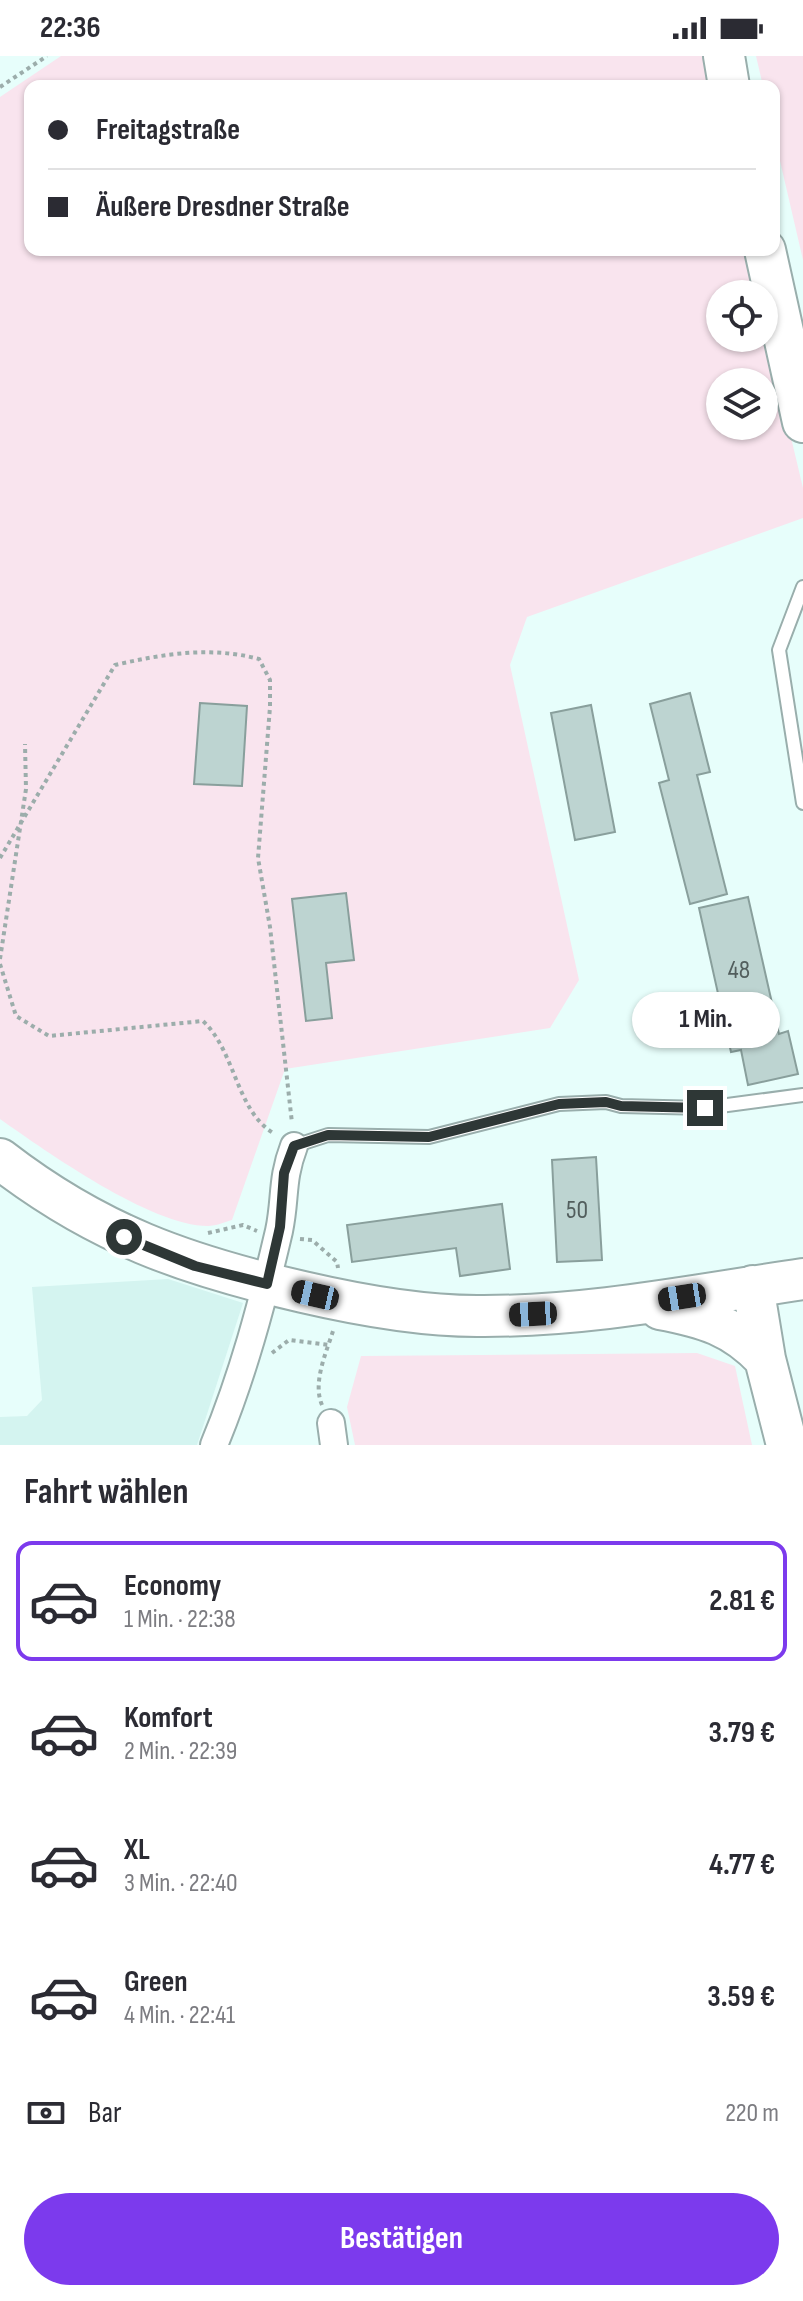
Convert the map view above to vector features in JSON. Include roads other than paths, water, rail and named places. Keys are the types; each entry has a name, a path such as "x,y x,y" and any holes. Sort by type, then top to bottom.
{"main road":[{"path":"724,56 728,80"},
{"path":"766,256 803,422"},
{"path":"0,1159 56,1200 124,1237 195,1266 338,1300 476,1316 633,1305 781,1282"},
{"path":"781,1282 765,1359 786,1437"},
{"path":"781,1282 790,1407 786,1437"},
{"path":"633,1305 702,1316 746,1338 765,1359"}],"street":[{"path":"214,1445 258,1324 280,1227 284,1173 294,1146"}],"lane":[{"path":"803,587 779,650 803,803"},
{"path":"294,1146 328,1135 429,1137 559,1104 606,1102 621,1106 705,1108 803,1095"}]}
